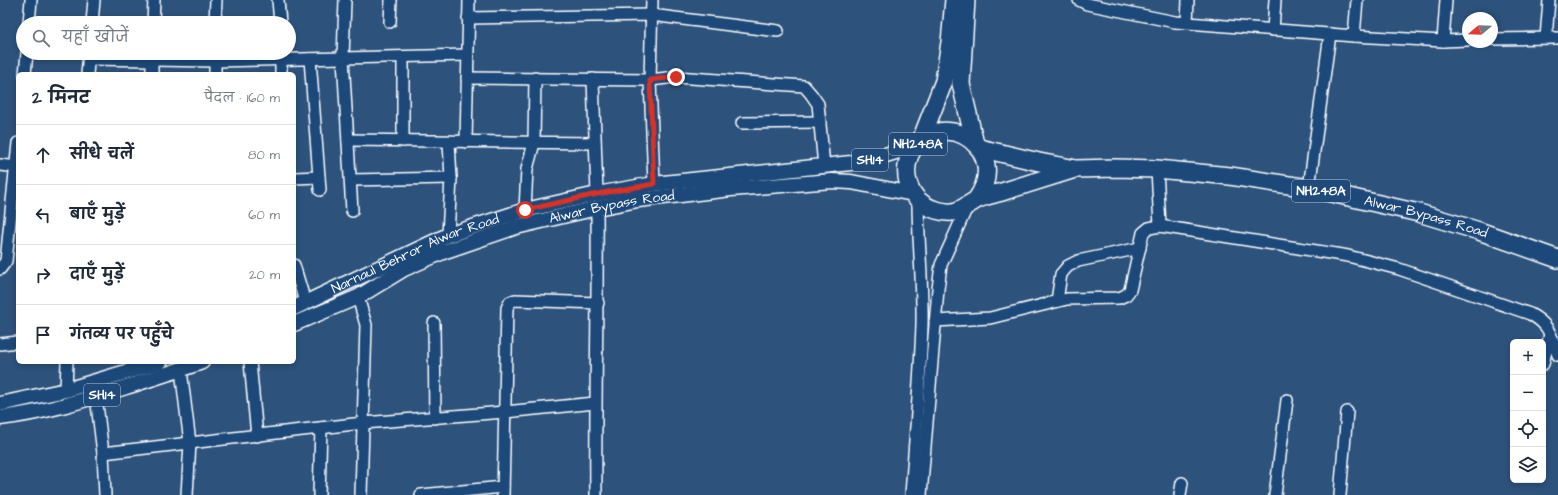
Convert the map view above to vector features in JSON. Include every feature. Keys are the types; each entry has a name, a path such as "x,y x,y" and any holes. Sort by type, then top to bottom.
{"highway":[{"name":"NH248A","path":"954,0 950,49 944,81 918,143 909,159 906,174 916,197 930,208 943,212 956,211 972,203 1076,169"},
{"path":"966,0 961,84 977,146 984,156 987,165 986,184 972,203"},
{"name":"NH248A","path":"918,143 932,134 945,131 961,134 969,138 977,146 1039,162 1076,169"},
{"name":"Alwar Bypass Road","path":"1076,169 1158,169 1230,176 1309,188 1419,213 1478,231 1558,259"}],"main road":[{"name":"SH14","path":"824,166 866,161 918,143"},
{"name":"Narnaul Behror Alwar Road","path":"300,305 448,235 525,210 597,201 654,184 824,166"},
{"name":"Alwar Bypass Road","path":"296,323 358,297 404,269 443,252 597,201 832,181 851,182 916,197"},
{"name":"SH14","path":"0,404 66,390 96,390 134,366 147,364"},
{"name":"SH14","path":"0,418 53,408 96,390 181,370 197,364"}],"street":[{"path":"30,16 31,0"},
{"path":"93,16 94,0"},
{"path":"153,16 154,0"},
{"path":"216,0 216,16"},
{"path":"278,0 279,16"},
{"path":"345,0 343,58 352,210"},
{"path":"390,22 391,0"},
{"path":"466,142 469,0"},
{"path":"652,0 650,80 654,184"},
{"path":"1079,0 1087,4 1110,4 1175,22 1354,36 1443,41 1462,40"},
{"path":"1187,23 1188,0"},
{"path":"1273,30 1275,0"},
{"path":"1354,36 1356,0"},
{"path":"1443,41 1446,0"},
{"path":"1546,38 1550,0"},
{"path":"468,18 651,15 778,31"},
{"path":"1309,188 1330,34"},
{"path":"1498,39 1558,38"},
{"path":"296,58 310,59 468,55"},
{"path":"403,57 403,141"},
{"path":"310,59 320,190"},
{"path":"25,72 26,60"},
{"path":"87,72 89,60"},
{"path":"152,60 152,72"},
{"path":"215,60 215,72"},
{"path":"281,60 281,72"},
{"path":"468,78 650,80 676,77 804,86 812,94 818,104 824,166"},
{"path":"525,210 527,169 534,143 536,78"},
{"path":"593,79 597,201 598,303 595,403 596,495"},
{"path":"742,123 820,122"},
{"path":"348,140 595,143"},
{"path":"448,235 451,178 449,142"},
{"path":"0,165 16,167"},
{"path":"1158,169 1160,226"},
{"path":"0,269 6,261 16,176"},
{"path":"296,178 319,177"},
{"path":"351,180 451,178"},
{"path":"911,495 922,325 922,287 916,197"},
{"path":"922,495 935,321 941,265 972,203"},
{"path":"935,321 990,318 1067,299 1118,298 1126,295 1130,290 1143,233 1149,228 1160,226 1348,256 1399,269 1530,314 1543,321 1558,355"},
{"path":"1058,301 1061,274 1068,266 1078,261 1140,248"},
{"path":"296,278 300,305"},
{"path":"358,297 366,324 361,495"},
{"path":"427,495 503,491 507,308 510,302 516,300 598,303"},
{"path":"434,323 435,418"},
{"path":"1546,351 1550,334"},
{"path":"0,344 16,342"},
{"path":"66,390 67,364"},
{"path":"250,364 257,436"},
{"path":"181,370 190,443 187,495"},
{"path":"96,390 103,453 105,495"},
{"path":"1276,495 1287,400"},
{"path":"103,453 257,436 363,422 435,418 595,403"},
{"path":"1340,495 1346,412"},
{"path":"319,495 321,428"},
{"path":"1180,495 1182,483"}],"route":[{"path":"525,210 597,194 654,184 650,80 676,77"}]}
